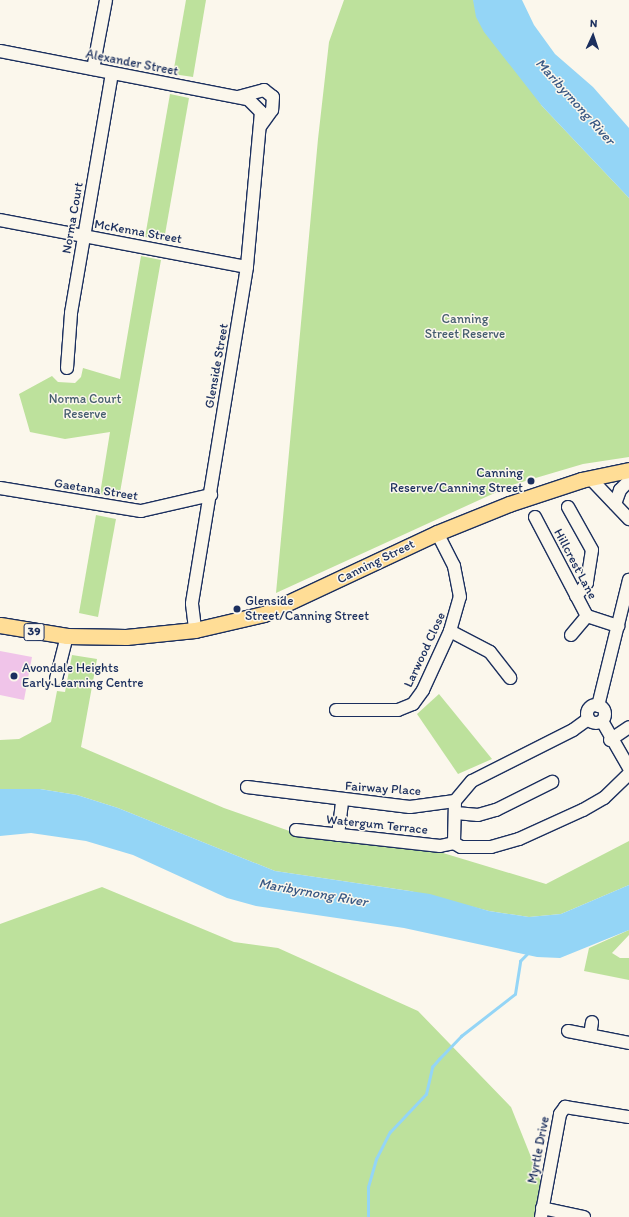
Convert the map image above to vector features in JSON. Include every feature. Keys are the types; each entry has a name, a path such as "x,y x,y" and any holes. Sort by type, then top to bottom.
{"main road":[{"name":"Canning Street","path":"0,625 67,636 126,637 195,630 264,614 437,533 585,479 629,470"}],"street":[{"path":"92,69 106,0"},
{"name":"Alexander Street","path":"0,51 248,99 258,105"},
{"name":"Norma Court","path":"67,368 71,313 112,73"},
{"path":"238,97 264,90 273,97 272,110 261,125"},
{"name":"Glenside Street","path":"195,630 192,604 211,495 247,266 261,125 258,105"},
{"name":"McKenna Street","path":"0,220 247,266"},
{"path":"585,479 603,500 624,511"},
{"path":"624,511 620,490 629,481"},
{"name":"Gaetana Street","path":"0,488 141,511 211,495"},
{"path":"568,507 592,550 587,583 576,596"},
{"name":"Hillcrest Lane","path":"535,517 587,616 618,626"},
{"name":"Larwood Close","path":"336,710 388,712 413,704 450,631 458,611 459,583 437,533"},
{"path":"598,706 629,580"},
{"path":"571,635 587,616"},
{"path":"450,631 490,652 510,678"},
{"path":"56,678 67,636"},
{"path":"454,842 455,807 472,781 573,730 588,719 590,708 598,706"},
{"path":"598,706 604,711 602,721 610,740 629,768"},
{"path":"588,719 594,723 602,721"},
{"path":"610,740 629,727"},
{"name":"Watergum Terrace","path":"296,830 440,846 454,842 472,848 519,839 604,798 629,774"},
{"name":"Fairway Place","path":"247,787 342,800 410,807 455,807 478,815 496,810 552,782"},
{"path":"338,835 342,800"},
{"path":"590,1035 592,1022"},
{"path":"568,1031 629,1043"},
{"name":"Myrtle Drive","path":"542,1213 560,1114 565,1106 576,1106 629,1117"},
{"path":"542,1213 584,1217"}],"green space":[{"path":"186,0 206,0 193,77 173,74"},
{"name":"Canning Street Reserve","path":"344,0 473,0 542,106 629,198 629,457 583,464 512,485 276,593 318,139 329,42"},
{"path":"170,94 189,98 164,240 145,237"},
{"name":"Norma Court Reserve","path":"141,256 161,260 119,498 100,494 110,432 65,439 30,432 19,394 52,376 58,382 75,383 81,377 83,368 120,379"},
{"path":"96,515 116,519 98,617 79,613"},
{"path":"72,655 97,659 81,747 224,808 295,833 443,853 546,884 629,841 629,885 561,914 529,917 489,911 410,891 275,871 118,808 77,795 40,789 0,789 0,740 19,739 51,722 57,691 65,692"},
{"path":"439,694 492,759 458,774 417,714"},
{"path":"102,887 234,942 278,948 418,1011 511,1107 541,1182 534,1217 0,1217 0,924"},
{"path":"629,930 629,935 612,953 620,958 629,958 629,980 584,971 589,948"}],"water":[{"name":"Maribyrnong River","path":"473,0 522,0 534,25 555,54 593,87 629,128 629,198 542,106 484,32 476,17"},
{"name":"Maribyrnong River","path":"0,789 40,789 77,795 118,808 275,871 430,894 489,911 529,917 561,914 629,885 629,930 560,958 537,957 404,928 256,906 227,898 133,855 86,841 31,833 0,836"}],"building":[{"name":"Avondale Heights Early Learning Centre","path":"0,651 32,657 24,700 0,695"}],"waterway":[{"path":"368,1217 368,1187 376,1159 390,1132 426,1094 432,1067 439,1059 461,1036 515,994 520,961 528,953"}],"place":[{"name":"Canning Reserve/Canning Street","path":"531,481"},
{"name":"Glenside Street/Canning Street","path":"237,609"},
{"name":"Avondale Heights Early Learning Centre","path":"14,676"}]}
